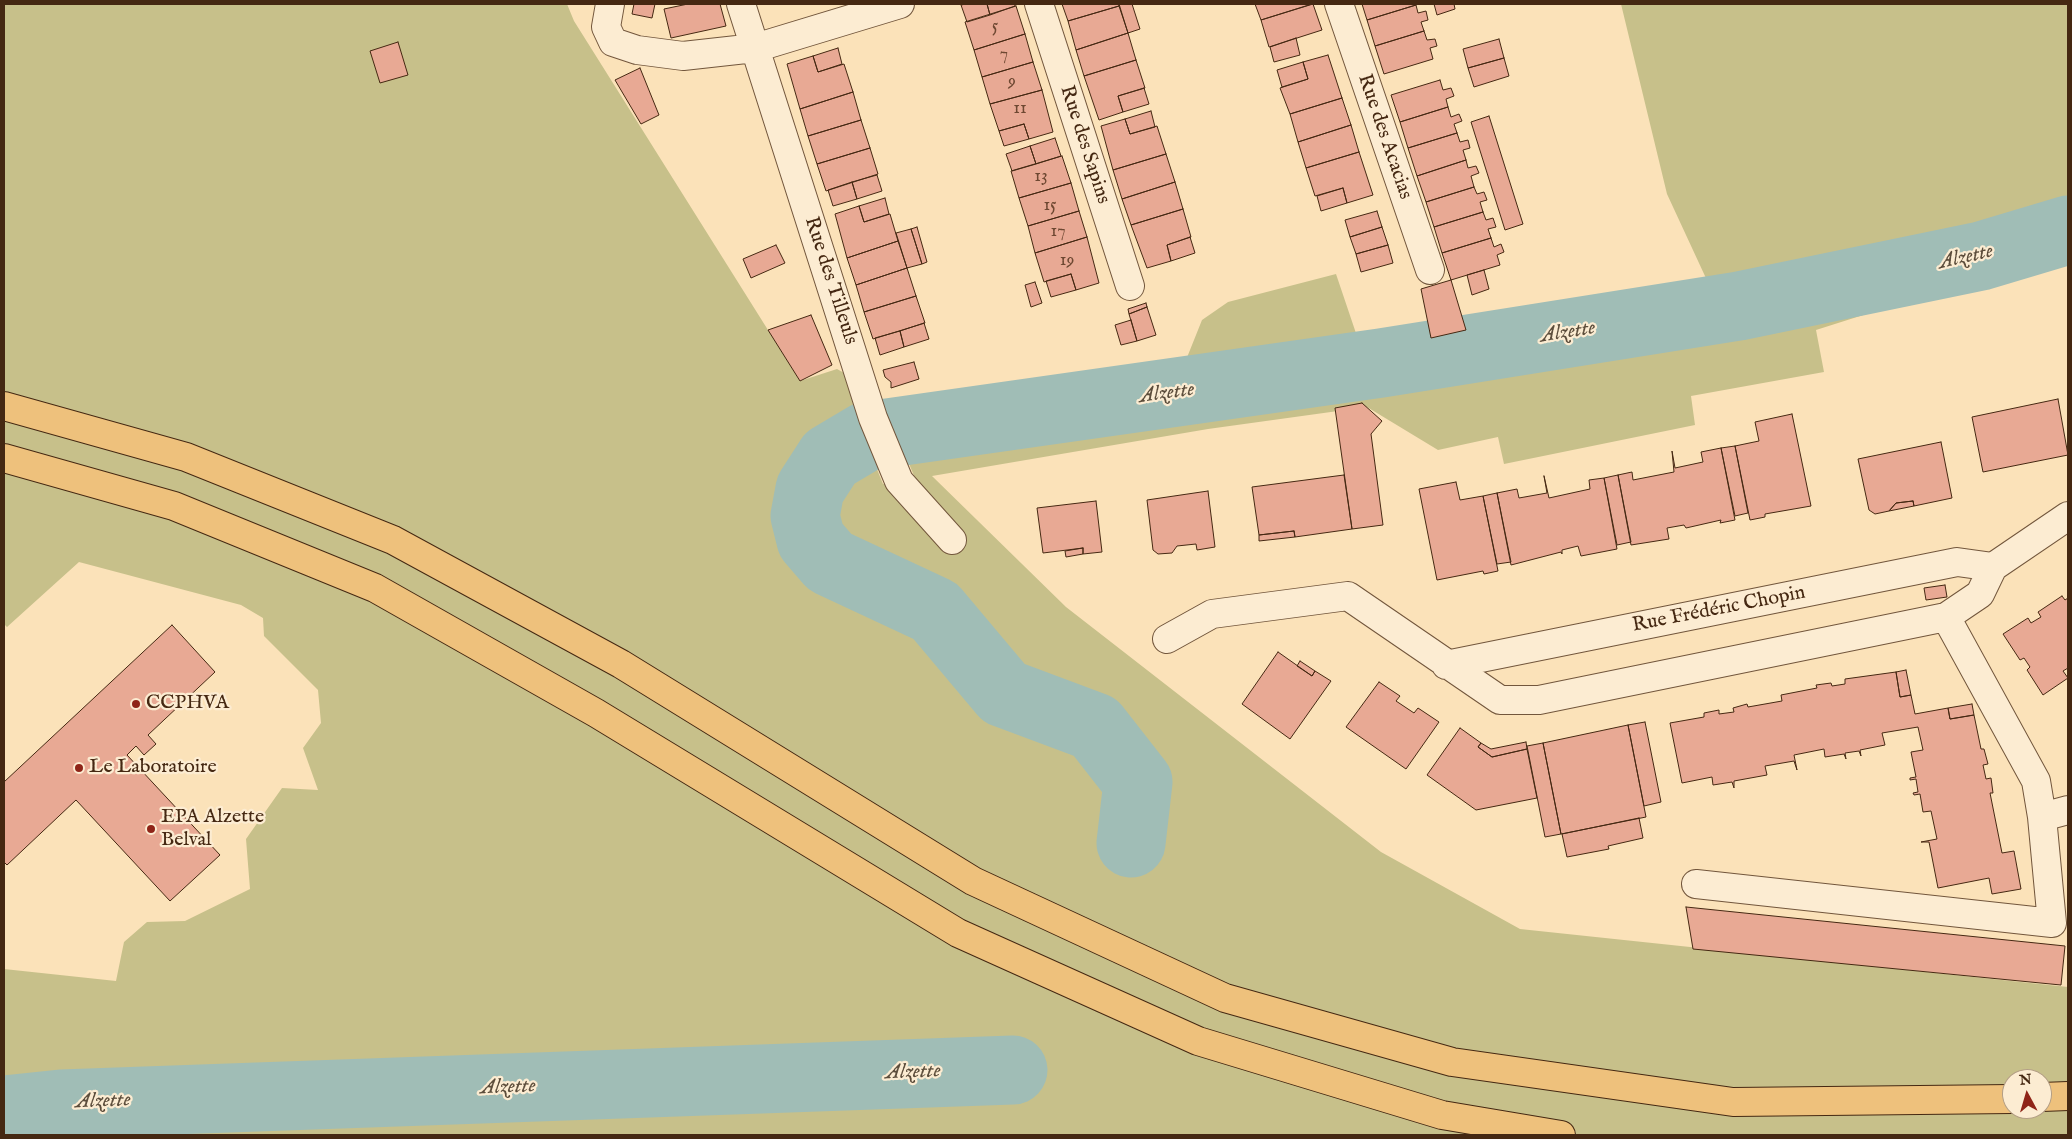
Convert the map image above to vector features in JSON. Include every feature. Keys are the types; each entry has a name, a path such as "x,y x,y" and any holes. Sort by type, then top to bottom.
{"main road":[{"path":"4,406 186,457 393,540 621,664 973,881 1225,998 1452,1062 1733,1102 2002,1099"},
{"path":"4,458 174,506 375,588 596,713 958,933 1198,1041 1442,1114 1561,1135"},
{"path":"2052,1097 2068,1096"}],"street":[{"path":"610,4 606,26 613,42 637,50 683,56 755,48 900,4"},
{"name":"Rue des Tilleuls","path":"741,4 873,418 899,481 952,540"},
{"name":"Rue des Sapins","path":"1039,4 1130,286"},
{"name":"Rue des Acacias","path":"1339,4 1430,270"},
{"path":"1166,639 1212,614 1348,596 1446,665 1500,700 1539,700 1946,617 1980,594 1993,567 2068,516"},
{"name":"Rue Frédéric Chopin","path":"1446,665 1957,562 1993,567"},
{"path":"1696,884 2052,923 2042,817 2036,781 1946,617"},
{"path":"2042,817 2068,810"}],"shaded area":[{"path":"4,4 567,4 574,21 800,381 837,369 862,383 857,420 883,484 915,478 889,416 1182,370 1202,320 1228,302 1336,274 1363,354 1425,346 1711,289 1667,194 1621,4 2068,4 2068,250 1816,330 1824,372 1691,396 1695,425 1504,464 1498,437 1438,450 1367,407 1208,429 932,476 1066,607 1381,852 1520,929 2068,987 2068,1135 4,1135 4,969 116,981 124,942 147,922 185,921 250,889 246,839 282,788 318,790 303,748 321,723 318,690 264,636 263,618 241,605 79,562 7,627 4,624"}],"building":[{"path":"634,4 655,4 652,18 632,14"},
{"path":"688,4 720,4 726,26 671,38 664,9"},
{"path":"987,4 990,15 967,22 961,5"},
{"path":"987,4 1015,4 1015,6 990,15"},
{"path":"1062,4 1119,4 1119,6 1068,21"},
{"path":"1119,4 1132,4 1140,29 1128,33"},
{"path":"1255,4 1312,4 1261,20"},
{"path":"1313,4 1322,30 1269,47 1261,20"},
{"path":"1362,4 1415,4 1416,5 1367,20"},
{"path":"1434,4 1454,4 1455,9 1437,15"},
{"path":"1416,5 1418,13 1426,11 1428,20 1421,22 1424,31 1375,46 1367,20"},
{"path":"1016,6 1025,34 974,50 965,22"},
{"path":"1119,6 1128,33 1076,50 1068,21"},
{"path":"1424,31 1427,40 1435,39 1437,46 1430,48 1433,59 1384,74 1375,46"},
{"path":"1128,33 1136,60 1084,76 1076,50"},
{"path":"1025,34 1033,62 982,77 974,50"},
{"path":"1296,38 1300,55 1274,62 1270,47"},
{"path":"1499,39 1504,58 1468,68 1463,49"},
{"path":"398,42 408,75 380,83 370,51"},
{"path":"838,48 842,64 818,72 813,56"},
{"path":"1328,55 1342,98 1290,114 1280,88 1308,79 1303,62"},
{"path":"813,56 818,72 844,64 853,92 800,109 787,64"},
{"path":"1504,58 1509,76 1474,87 1468,68"},
{"path":"1136,60 1145,88 1118,96 1123,112 1099,120 1084,76"},
{"path":"1033,62 1042,90 990,104 982,77"},
{"path":"1303,62 1308,79 1282,87 1277,70"},
{"path":"640,68 659,115 641,124 615,80"},
{"path":"1440,80 1443,90 1451,88 1454,96 1446,99 1448,107 1400,122 1391,95"},
{"path":"1144,88 1149,104 1123,112 1118,96"},
{"path":"1042,90 1053,132 1029,139 1024,124 999,131 990,104"},
{"path":"853,92 861,120 808,136 800,109"},
{"path":"1342,98 1351,125 1298,142 1290,114"},
{"path":"1448,107 1451,117 1459,114 1462,121 1454,124 1457,133 1408,148 1400,122"},
{"path":"1151,111 1155,127 1130,134 1125,119"},
{"path":"1489,116 1523,224 1505,230 1471,122"},
{"path":"1125,119 1130,134 1157,126 1166,154 1113,170 1101,126"},
{"path":"861,120 870,148 817,164 808,136"},
{"path":"1024,124 1029,139 1004,146 999,131"},
{"path":"1351,125 1359,152 1306,168 1298,142"},
{"path":"1457,133 1460,142 1468,140 1470,148 1463,150 1466,160 1417,176 1408,148"},
{"path":"1055,138 1061,156 1036,164 1030,146"},
{"path":"1030,146 1036,164 1012,171 1006,154"},
{"path":"870,148 878,174 826,191 817,164"},
{"path":"1359,152 1373,195 1347,203 1343,188 1315,196 1306,168"},
{"path":"1166,154 1175,182 1122,199 1113,170"},
{"path":"1062,156 1071,183 1019,198 1011,171"},
{"path":"1466,160 1468,168 1476,166 1479,173 1471,176 1474,187 1426,202 1417,176"},
{"path":"877,175 882,191 857,199 852,182"},
{"path":"852,182 857,199 833,206 828,190"},
{"path":"1175,182 1183,209 1131,225 1122,199"},
{"path":"1071,183 1079,211 1028,226 1019,198"},
{"path":"1474,187 1477,194 1484,192 1487,200 1480,202 1483,212 1434,227 1426,202"},
{"path":"1343,188 1347,203 1321,211 1317,196"},
{"path":"885,198 889,214 864,222 859,206"},
{"path":"859,206 864,222 890,214 898,241 847,258 835,214"},
{"path":"1183,209 1191,237 1167,245 1171,261 1147,268 1131,225"},
{"path":"1079,211 1087,237 1035,253 1028,226"},
{"path":"1377,211 1382,227 1350,237 1345,220"},
{"path":"1483,212 1486,220 1493,218 1496,227 1488,229 1491,238 1442,253 1434,227"},
{"path":"917,227 927,262 922,264 911,229"},
{"path":"1382,227 1388,245 1356,254 1350,237"},
{"path":"911,229 922,264 907,268 896,233"},
{"path":"1087,237 1099,283 1076,290 1071,274 1044,282 1035,253"},
{"path":"1190,237 1195,253 1171,261 1167,245"},
{"path":"1491,238 1494,247 1501,244 1504,252 1497,255 1500,265 1451,280 1442,253"},
{"path":"898,241 907,268 856,285 847,258"},
{"path":"776,245 785,263 751,278 743,259"},
{"path":"1388,245 1393,263 1361,272 1356,254"},
{"path":"907,268 916,296 864,312 856,285"},
{"path":"1484,270 1489,289 1472,295 1467,275"},
{"path":"1071,274 1076,290 1051,297 1046,281"},
{"path":"1451,280 1466,330 1431,338 1421,289"},
{"path":"1035,282 1042,303 1031,307 1025,285"},
{"path":"916,296 925,323 873,339 864,312"},
{"path":"1146,303 1147,307 1129,314 1128,309"},
{"path":"1147,307 1156,335 1137,341 1129,314"},
{"path":"811,315 832,365 800,381 768,330"},
{"path":"1131,320 1137,341 1121,345 1115,325"},
{"path":"924,323 929,339 904,347 900,331"},
{"path":"900,331 904,347 880,355 875,338"},
{"path":"914,362 919,379 891,388 891,382 885,377 883,370"},
{"path":"2058,399 2068,455 1983,472 1972,417"},
{"path":"1362,403 1382,421 1371,434 1383,525 1352,529 1335,408"},
{"path":"1792,414 1811,506 1765,514 1765,517 1750,520 1735,446 1759,441 1755,422"},
{"path":"1941,442 1952,498 1914,506 1913,501 1896,503 1889,511 1875,514 1869,510 1858,459"},
{"path":"1735,446 1748,513 1735,516 1721,448"},
{"path":"1721,448 1735,520 1720,523 1721,520 1686,528 1684,525 1667,528 1669,539 1631,545 1618,475 1632,472 1633,480 1674,472 1672,451 1675,468 1703,462 1701,452"},
{"path":"1344,475 1352,529 1295,537 1294,531 1259,535 1252,487"},
{"path":"1618,475 1631,542 1617,545 1604,478"},
{"path":"1544,476 1549,498 1590,489 1589,480 1604,478 1617,549 1581,556 1578,546 1562,550 1562,554 1561,552 1511,565 1497,493 1517,489 1519,498 1547,493"},
{"path":"1456,482 1460,500 1483,496 1498,571 1484,574 1483,571 1437,580 1419,489"},
{"path":"1208,491 1215,547 1197,550 1196,544 1177,546 1172,553 1158,554 1153,550 1147,500"},
{"path":"1497,493 1511,562 1497,564 1483,496"},
{"path":"1096,501 1102,552 1083,554 1083,548 1043,553 1037,508"},
{"path":"1913,501 1914,506 1889,511 1896,503"},
{"path":"1294,531 1295,537 1259,541 1259,535"},
{"path":"1083,548 1083,554 1066,557 1065,551"},
{"path":"1945,585 1947,597 1926,600 1924,588"},
{"path":"2062,596 2065,600 2068,598 2068,668 2063,671 2068,678 2043,695 2027,670 2030,667 2024,658 2020,660 2003,634 2028,618 2031,623 2041,617 2038,612"},
{"name":"Le Laboratoire","path":"172,625 215,672 148,735 156,744 144,755 136,746 127,755 220,855 170,901 76,800 7,865 4,862 4,782"},
{"path":"1278,652 1312,676 1315,671 1331,681 1290,739 1242,704"},
{"path":"1300,661 1315,671 1312,676 1297,666"},
{"path":"1906,670 1911,695 1900,697 1896,672"},
{"path":"1896,672 1900,697 1911,695 1915,714 1948,708 1950,719 1974,715 1981,749 1984,749 1988,764 1983,765 1986,779 1991,778 1993,793 1990,793 2002,853 2014,851 2021,889 1992,894 1989,878 1938,888 1929,842 1921,842 1937,839 1931,811 1923,812 1920,794 1914,795 1913,793 1918,792 1916,779 1910,780 1910,778 1916,777 1911,752 1923,750 1918,727 1882,733 1885,745 1860,750 1861,756 1859,751 1845,753 1846,759 1844,754 1825,757 1824,749 1794,755 1797,770 1794,761 1765,766 1767,775 1734,781 1734,788 1732,782 1713,785 1712,777 1682,783 1670,723 1704,717 1704,713 1719,710 1719,714 1734,712 1733,708 1747,704 1748,707 1782,701 1781,695 1817,688 1816,685 1831,683 1832,686 1845,684 1845,679"},
{"path":"1379,682 1400,696 1396,701 1414,713 1418,708 1439,722 1406,769 1346,727"},
{"path":"1972,704 1974,715 1950,719 1948,708"},
{"path":"1645,722 1661,802 1644,806 1628,725"},
{"path":"1628,725 1646,817 1561,834 1543,743"},
{"path":"1460,728 1481,743 1478,747 1492,757 1527,749 1537,798 1476,810 1427,775"},
{"path":"1526,742 1527,749 1492,757 1478,747 1481,743 1491,749"},
{"path":"1543,743 1561,834 1545,837 1527,746"},
{"path":"1639,818 1643,838 1608,846 1609,849 1567,857 1562,834"},
{"path":"1686,907 2065,946 2061,985 1693,949"}],"waterway":[{"name":"Alzette","path":"1131,843 1138,782 1095,727 1004,693 935,611 830,562 811,540 805,516 810,489 830,458 867,436 1381,363 1739,306 1981,256 2068,230"},
{"name":"Alzette","path":"4,1110 61,1104 1013,1070"}],"place":[{"name":"CCPHVA","path":"136,704"},
{"name":"Le Laboratoire","path":"79,768"},
{"name":"EPA Alzette Belval","path":"151,829"}]}
